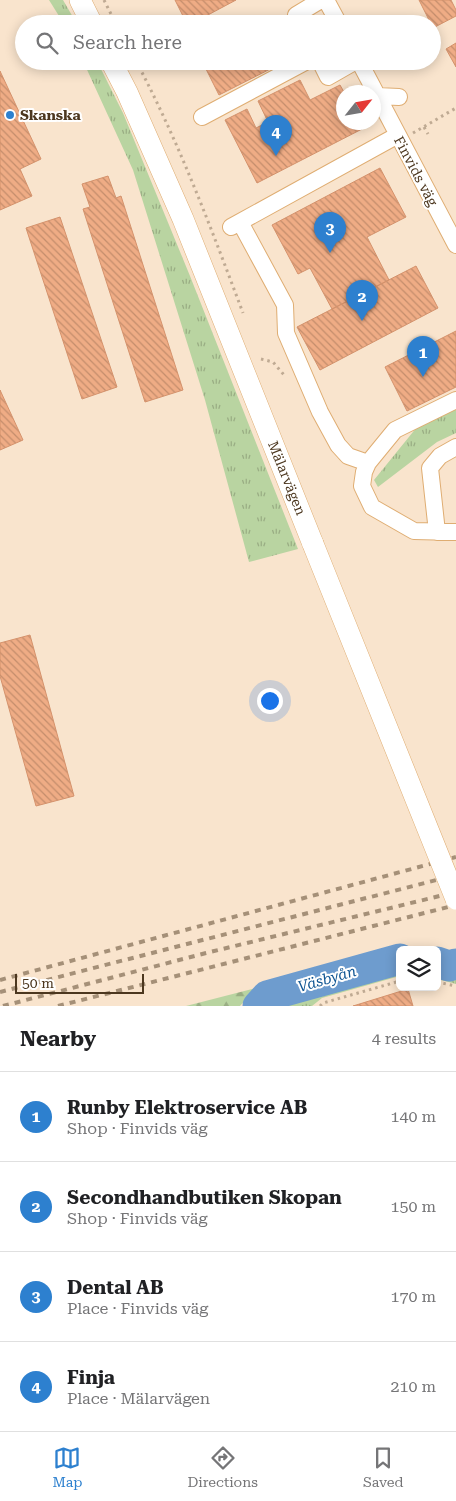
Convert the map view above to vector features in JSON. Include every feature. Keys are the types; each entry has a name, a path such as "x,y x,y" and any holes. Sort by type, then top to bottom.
{"main road":[{"path":"80,0 88,15"},
{"name":"Mälarvägen","path":"116,70 183,219 456,898"}],"street":[{"path":"296,15 321,0"},
{"path":"326,0 334,15"},
{"path":"202,117 289,70"},
{"path":"324,70 328,77 341,70"},
{"name":"Finvids väg","path":"362,70 371,85"},
{"path":"381,96 400,96"},
{"name":"Finvids väg","path":"381,104 456,245"},
{"path":"366,468 348,456 338,445 320,412 286,333 285,305 235,225 399,138"},
{"path":"456,400 395,430 366,468 362,486 372,507 414,531 456,532"},
{"path":"437,532 430,468 440,456 456,447"}],"path":[{"path":"104,0 112,15"},
{"path":"399,138 424,127 456,108"},
{"path":"424,127 428,134"},
{"path":"320,1006 323,1003 396,982"},
{"path":"441,983 456,986"}],"green space":[{"path":"49,0 63,0 72,15 58,15"},
{"path":"87,70 102,70 123,113 298,549 249,562 205,400 133,170"},
{"path":"456,407 456,433 437,442 378,487 374,480 417,427"},
{"path":"396,968 396,977 322,998 312,1006 268,1006 271,1001"},
{"path":"441,972 449,975 456,974 456,984 441,980"},
{"path":"256,988 240,1006 186,1006"}],"building":[{"path":"175,0 236,0 208,15 182,15"},
{"path":"419,0 451,0 456,10 456,16 441,24 441,15 426,15"},
{"path":"456,43 456,67 446,49"},
{"path":"206,70 268,70 219,95"},
{"name":"Skanska","path":"0,71 41,159 20,169 32,196 0,210"},
{"path":"300,80 310,100 336,87 336,130 360,130 257,183 225,120 247,109 256,128 268,122 258,101"},
{"path":"380,168 406,217 367,237 389,280 332,309 310,268 298,274 272,225"},
{"path":"108,176 116,198 121,196 183,390 145,402 83,209 90,207 82,184"},
{"path":"60,217 117,387 82,399 26,228"},
{"path":"416,266 438,308 320,370 297,327"},
{"path":"456,331 456,387 407,411 385,367"},
{"path":"0,390 23,440 0,450"},
{"path":"30,635 74,796 36,806 0,676 0,643"},
{"path":"402,991 409,991 413,1006 353,1006"}],"waterway":[{"name":"Väsbyån","path":"258,1006 267,996 396,960"},
{"name":"Väsbyån","path":"441,963 449,966 456,964"}],"railway":[{"path":"0,980 456,857"},
{"path":"0,992 456,875"},
{"path":"3,1006 206,953 456,892"},
{"path":"58,1006 456,905"}],"place":[{"name":"Skanska","path":"10,115"},
{"name":"Finja","path":"276,156"},
{"name":"Dental AB","path":"330,253"},
{"name":"Secondhandbutiken Skopan","path":"362,321"},
{"name":"Runby Elektroservice AB","path":"423,377"}]}
